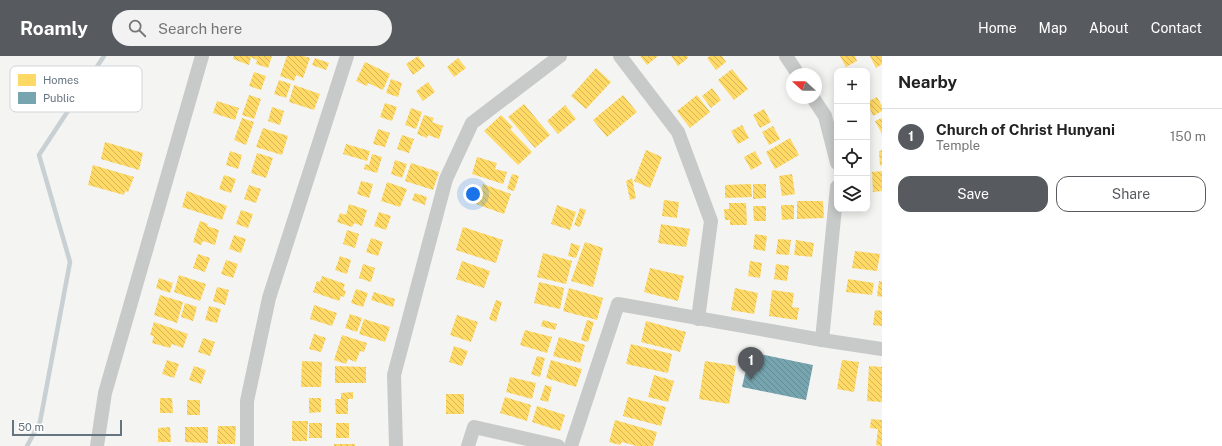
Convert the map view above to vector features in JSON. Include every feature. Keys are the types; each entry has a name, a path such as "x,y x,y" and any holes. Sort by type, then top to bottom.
{"street":[{"path":"97,446 105,393 202,56"},
{"path":"246,446 247,401 269,298 347,56"},
{"path":"396,446 394,375 446,179 472,123 560,56"},
{"path":"620,56 678,132 711,221 698,319"},
{"path":"786,56 794,68"},
{"path":"817,104 825,116 834,151"},
{"path":"822,340 835,212"},
{"path":"571,446 618,304 698,319 882,349"},
{"path":"468,446 474,427 558,446"}],"building: Homes":[{"path":"234,56 272,56 268,68 256,64 257,60 251,57 249,65 233,59"},
{"path":"287,56 303,56 310,58 303,78 296,75 294,81 280,76"},
{"path":"418,56 425,66 413,75 406,64"},
{"path":"640,56 658,56 647,65"},
{"path":"671,56 687,56 688,58 678,66"},
{"path":"710,56 722,56 726,62 716,70 707,58"},
{"path":"840,56 855,56 857,61 846,67"},
{"path":"870,56 882,56 882,64 876,68"},
{"path":"315,58 329,63 326,70 312,65"},
{"path":"458,58 466,68 454,77 447,67"},
{"path":"365,62 390,74 383,90 368,83 367,86 356,81"},
{"path":"596,68 611,82 586,109 571,96"},
{"path":"732,69 748,89 734,100 718,80"},
{"path":"254,72 266,76 261,90 249,86"},
{"path":"391,79 402,83 398,97 386,93"},
{"path":"279,80 291,84 286,98 274,94"},
{"path":"428,82 435,92 423,101 416,91"},
{"path":"294,85 320,94 314,110 289,102"},
{"path":"712,88 721,100 711,108 702,96"},
{"path":"249,95 261,99 254,119 242,115"},
{"path":"623,95 637,112 607,137 593,120"},
{"path":"697,95 710,112 690,128 677,111"},
{"path":"877,97 882,106 882,111 873,116 870,109 870,100"},
{"path":"217,101 239,108 235,120 213,113"},
{"path":"385,103 397,107 392,121 380,117"},
{"path":"524,104 550,135 535,148 508,117"},
{"path":"565,105 576,119 558,134 547,121"},
{"path":"272,107 284,111 280,125 268,121"},
{"path":"411,108 422,112 416,129 405,125"},
{"path":"764,109 771,122 760,128 753,115"},
{"path":"424,115 434,118 432,122 443,126 439,139 428,135 427,138 417,134"},
{"path":"501,115 513,127 510,129 532,152 518,165 484,131"},
{"path":"242,118 254,122 246,145 234,140"},
{"path":"882,118 882,134 875,121"},
{"path":"742,125 749,138 738,144 731,131"},
{"path":"773,126 780,139 769,145 762,132"},
{"path":"263,128 288,136 282,155 256,147"},
{"path":"378,129 390,133 385,147 373,144"},
{"path":"402,135 414,139 409,153 397,149"},
{"path":"790,138 799,155 775,169 766,152"},
{"path":"105,142 143,153 139,170 101,159"},
{"path":"346,144 370,151 367,161 343,154"},
{"path":"646,150 662,157 650,188 634,181"},
{"path":"882,150 882,165 880,166 879,151"},
{"path":"230,151 242,155 238,169 226,165"},
{"path":"755,151 762,164 751,170 744,157"},
{"path":"257,153 273,158 266,178 251,173"},
{"path":"372,154 382,157 377,173 364,169 365,164 369,165"},
{"path":"477,157 497,163 495,169 507,172 503,184 472,174"},
{"path":"395,160 407,164 402,178 391,174"},
{"path":"411,163 439,172 433,190 405,181"},
{"path":"93,165 134,177 128,192 125,191 124,195 88,185"},
{"path":"882,171 882,191 873,192 872,172"},
{"path":"512,174 519,176 514,191 507,189"},
{"path":"792,174 795,194 782,196 779,176"},
{"path":"224,175 236,179 231,193 219,189"},
{"path":"632,178 636,198 630,200 626,181"},
{"path":"361,181 373,184 369,198 357,194"},
{"path":"387,182 407,189 400,207 381,201"},
{"path":"483,184 511,194 504,214 476,204"},
{"path":"751,184 752,197 725,198 725,185"},
{"path":"753,184 766,184 766,198 753,199"},
{"path":"249,185 261,189 256,203 244,199"},
{"path":"187,191 227,206 222,220 182,207"},
{"path":"415,193 427,197 425,205 412,200"},
{"path":"664,200 679,202 677,218 662,216"},
{"path":"797,201 823,201 824,218 797,219"},
{"path":"729,203 746,203 747,225 730,225 730,220 725,220 724,209 729,209"},
{"path":"349,204 367,210 362,226 354,223 352,227 337,222 340,213 346,215"},
{"path":"557,205 576,212 570,230 551,224"},
{"path":"781,205 794,205 794,219 782,220"},
{"path":"753,206 766,206 766,221 754,221"},
{"path":"580,208 586,210 580,227 574,225"},
{"path":"241,210 253,214 248,228 236,224"},
{"path":"379,212 391,216 386,230 374,226"},
{"path":"200,221 208,224 207,226 219,230 215,245 203,241 201,245 193,242"},
{"path":"661,224 690,229 686,247 658,243"},
{"path":"463,227 503,240 496,263 456,250"},
{"path":"347,230 359,234 355,248 343,244"},
{"path":"755,234 767,236 765,251 753,249"},
{"path":"234,235 246,239 241,253 229,249"},
{"path":"371,238 383,242 378,256 366,252"},
{"path":"778,239 791,240 789,255 776,254"},
{"path":"796,240 814,243 812,257 794,255"},
{"path":"585,242 603,248 593,287 571,281"},
{"path":"571,243 580,246 576,258 568,256"},
{"path":"855,251 880,254 877,271 852,268"},
{"path":"543,253 572,261 566,284 537,277"},
{"path":"198,254 210,258 205,272 193,268"},
{"path":"340,256 351,260 347,274 335,270"},
{"path":"226,260 238,264 233,278 221,274"},
{"path":"462,261 490,271 484,288 456,279"},
{"path":"750,261 762,263 760,278 748,276"},
{"path":"363,264 375,268 371,282 359,278"},
{"path":"776,264 789,266 787,281 774,279"},
{"path":"650,268 684,276 678,301 644,292"},
{"path":"179,275 206,284 200,301 174,292"},
{"path":"322,276 345,284 343,290 346,291 344,297 341,296 339,301 313,292 317,281 320,282"},
{"path":"159,278 173,283 170,293 156,288"},
{"path":"848,279 874,283 872,295 846,292"},
{"path":"879,281 882,282 882,297 877,296"},
{"path":"539,282 564,288 560,309 534,303"},
{"path":"217,287 229,290 225,305 213,301"},
{"path":"569,288 603,298 597,320 563,311"},
{"path":"735,288 758,293 754,314 731,310"},
{"path":"356,289 368,293 363,307 351,303"},
{"path":"772,290 794,293 792,307 799,308 797,320 769,316"},
{"path":"374,292 395,299 393,307 371,300"},
{"path":"160,295 183,302 177,323 154,315"},
{"path":"496,300 502,302 496,322 489,319"},
{"path":"185,303 197,307 193,321 181,317"},
{"path":"314,305 337,313 332,326 310,319"},
{"path":"209,306 221,309 217,323 205,320"},
{"path":"875,310 882,311 882,326 873,325"},
{"path":"350,314 362,318 357,332 345,328"},
{"path":"457,315 478,322 471,342 450,335"},
{"path":"364,319 390,327 385,342 359,334"},
{"path":"543,320 557,324 555,330 541,326"},
{"path":"587,320 594,322 588,342 581,340"},
{"path":"646,321 686,332 680,352 641,342"},
{"path":"154,322 188,334 183,348 172,344 170,348 152,343 154,336 150,335"},
{"path":"525,330 552,337 547,353 520,345"},
{"path":"314,334 326,338 321,352 309,349"},
{"path":"342,335 367,343 364,352 360,351 356,362 348,359 346,364 334,360"},
{"path":"559,337 585,345 580,363 553,356"},
{"path":"203,338 215,342 210,356 198,352"},
{"path":"631,344 672,354 668,373 626,364"},
{"path":"454,346 468,351 462,366 449,362"},
{"path":"537,356 545,358 540,377 531,374"},
{"path":"167,360 179,364 174,378 162,374"},
{"path":"551,360 582,369 576,387 546,378"},
{"path":"842,360 859,362 854,392 837,389"},
{"path":"302,361 322,362 321,387 301,387"},
{"path":"705,361 736,366 729,404 699,399"},
{"path":"194,366 206,370 201,384 189,380"},
{"path":"335,366 366,367 366,383 335,383"},
{"path":"869,366 882,367 882,402 867,401"},
{"path":"654,375 674,381 668,402 648,397"},
{"path":"510,377 536,383 532,399 506,392"},
{"path":"545,385 552,387 548,402 540,400"},
{"path":"353,392 353,399 348,399 348,414 336,414 335,399 341,399 341,393"},
{"path":"446,394 464,394 464,414 446,414"},
{"path":"505,397 531,405 527,421 500,413"},
{"path":"628,397 666,407 661,426 623,416"},
{"path":"160,398 172,398 173,413 160,413"},
{"path":"309,398 321,398 321,412 309,413"},
{"path":"187,400 200,400 200,415 187,415"},
{"path":"537,406 565,415 560,431 532,422"},
{"path":"871,419 882,420 882,446 876,445 878,429 870,428"},
{"path":"615,420 657,432 653,446 637,446 622,442 620,445 609,442"},
{"path":"292,421 308,421 307,441 292,441"},
{"path":"309,423 322,423 322,438 309,438"},
{"path":"336,423 349,423 349,438 336,438"},
{"path":"218,426 236,426 235,444 217,444"},
{"path":"170,427 171,442 158,442 158,428"},
{"path":"185,427 208,427 208,443 185,442"},
{"path":"334,444 355,444 355,446 334,446"}],"building: Public":[{"path":"750,352 813,365 806,400 742,387"}],"waterway":[{"path":"97,66 104,56"},
{"path":"27,446 40,422 70,262 39,155 67,112"}],"place":[{"name":"Church of Christ Hunyani","path":"751,380"}]}
